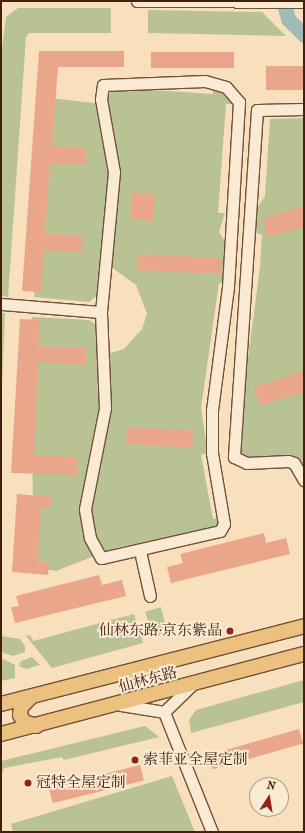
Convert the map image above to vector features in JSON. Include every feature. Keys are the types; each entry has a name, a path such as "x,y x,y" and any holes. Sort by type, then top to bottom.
{"main road":[{"name":"仙林东路","path":"1,704 30,698 304,626"},
{"name":"仙林东路","path":"1,734 121,705 304,654"},
{"path":"30,698 21,707 20,715 24,722 36,726"}],"street":[{"path":"137,1 302,2"},
{"path":"205,82 226,87 239,102 228,287 212,410 212,453 224,524 220,531 140,551 101,558 90,538 85,509 105,408 101,312 114,172 101,99 104,85 205,82"},
{"path":"304,109 257,110 234,457 247,463 288,461 294,463 304,480"},
{"path":"1,304 101,312"},
{"path":"140,551 150,596"},
{"path":"164,712 192,685"},
{"path":"121,705 164,712"},
{"path":"164,712 212,832"}],"green space":[{"path":"18,8 111,8 111,33 29,33 26,37 8,297 1,296 1,56 6,17"},
{"path":"148,10 262,12 286,36 148,33"},
{"path":"213,87 231,97 233,104 226,104 218,213 225,213 219,232 228,246 225,283 219,283 201,408 208,453 201,455 213,519 220,518 220,524 216,528 115,548 56,571 33,567 32,317 89,320 98,326 100,356 124,349 142,329 147,314 136,285 111,267 103,266 99,294 89,302 34,297 50,98 94,103 107,99 111,91 121,88 213,94"},
{"path":"304,118 304,475 298,462 239,457 245,380 260,267 262,235 254,232 257,208 265,196 270,119"},
{"path":"1,313 5,313 1,409"},
{"path":"161,607 167,633 154,637 145,612"},
{"path":"134,614 143,643 52,668 26,636 30,635 33,641"},
{"path":"1,636 20,639 25,646 25,652 13,656 1,652"},
{"path":"32,657 40,665 26,669 19,666 21,661"},
{"path":"1,658 15,665 15,678 1,681"},
{"path":"304,680 304,702 191,733 189,720 196,710"},
{"path":"145,726 159,737 64,760 62,757 4,768 1,775 1,761"},
{"path":"172,776 195,832 13,832 11,824"}],"building":[{"path":"39,51 124,51 124,67 58,67 52,146 86,149 86,165 50,163 45,234 82,235 82,252 44,250 41,292 22,291"},
{"path":"151,52 234,52 234,68 151,68"},
{"path":"266,66 304,66 304,90 266,90"},
{"path":"133,192 155,194 153,221 131,219"},
{"path":"304,206 304,227 268,237 263,219"},
{"path":"138,254 222,258 221,274 137,270"},
{"path":"20,319 40,320 38,346 86,348 86,365 38,362 34,456 78,457 77,475 11,473"},
{"path":"304,371 304,392 260,405 254,387"},
{"path":"127,427 193,430 192,447 126,444"},
{"path":"17,494 52,497 52,508 41,508 38,562 49,562 48,575 12,572"},
{"path":"264,533 266,543 286,538 290,554 171,583 167,567 183,563 180,554"},
{"path":"99,575 102,585 122,580 126,596 15,623 11,607 19,606 16,596"},
{"path":"299,729 303,743 213,769 209,755"},
{"path":"140,765 144,781 53,803 49,788"}],"waterway":[{"path":"283,1 288,19 304,35"}],"place":[{"name":"仙林东路·京东紫晶","path":"230,631"},
{"name":"索菲亚全屋定制","path":"135,760"},
{"name":"冠特全屋定制","path":"28,783"}]}
